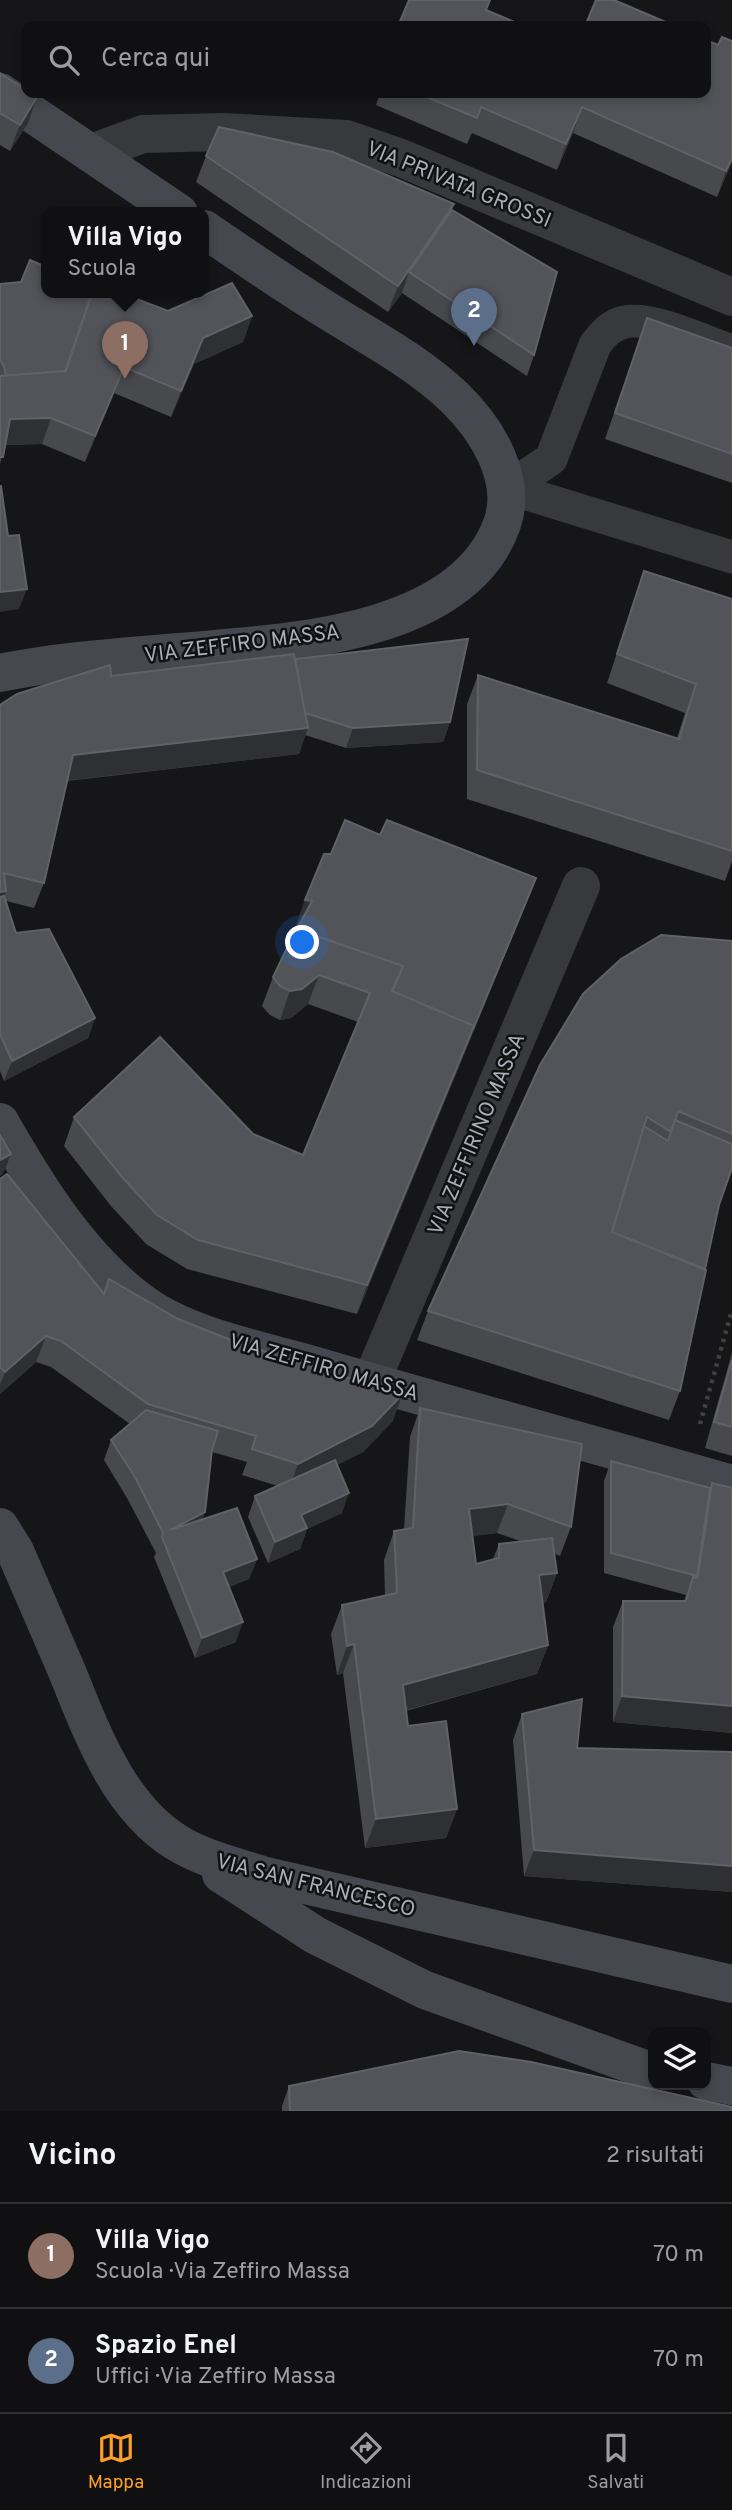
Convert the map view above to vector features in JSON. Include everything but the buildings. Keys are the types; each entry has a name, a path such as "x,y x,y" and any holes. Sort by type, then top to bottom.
{"main road":[{"path":"0,92 170,207"},
{"path":"209,232 429,375 456,399 488,441 508,488"},
{"name":"VIA ZEFFIRO MASSA","path":"0,673 68,662 281,643 375,625 427,602 477,566 499,532 506,510 508,488"},
{"name":"VIA ZEFFIRO MASSA","path":"0,1122 32,1174 84,1245 112,1278 145,1306 194,1328 371,1382 732,1484"},
{"name":"VIA SAN FRANCESCO","path":"0,1527 15,1551 82,1712 120,1782 155,1824 174,1841 201,1856 265,1876 732,1983"},
{"path":"201,1856 226,1880 315,1936 425,1990 648,2070"},
{"path":"711,2082 732,2086"}],"street":[{"name":"VIA PRIVATA GROSSI","path":"91,153 143,134 223,132 346,139 401,158 732,297"},
{"name":"VIA ZEFFIRINO MASSA","path":"371,1382 581,887"}],"lane":[{"path":"508,488 551,458 595,345 605,331 624,322 643,321 732,351"},
{"path":"508,488 732,557"}],"path":[{"path":"687,1471 732,1310"}],"place":[{"name":"Spazio Enel","path":"474,346"},
{"name":"Villa Vigo","path":"125,379"}]}
